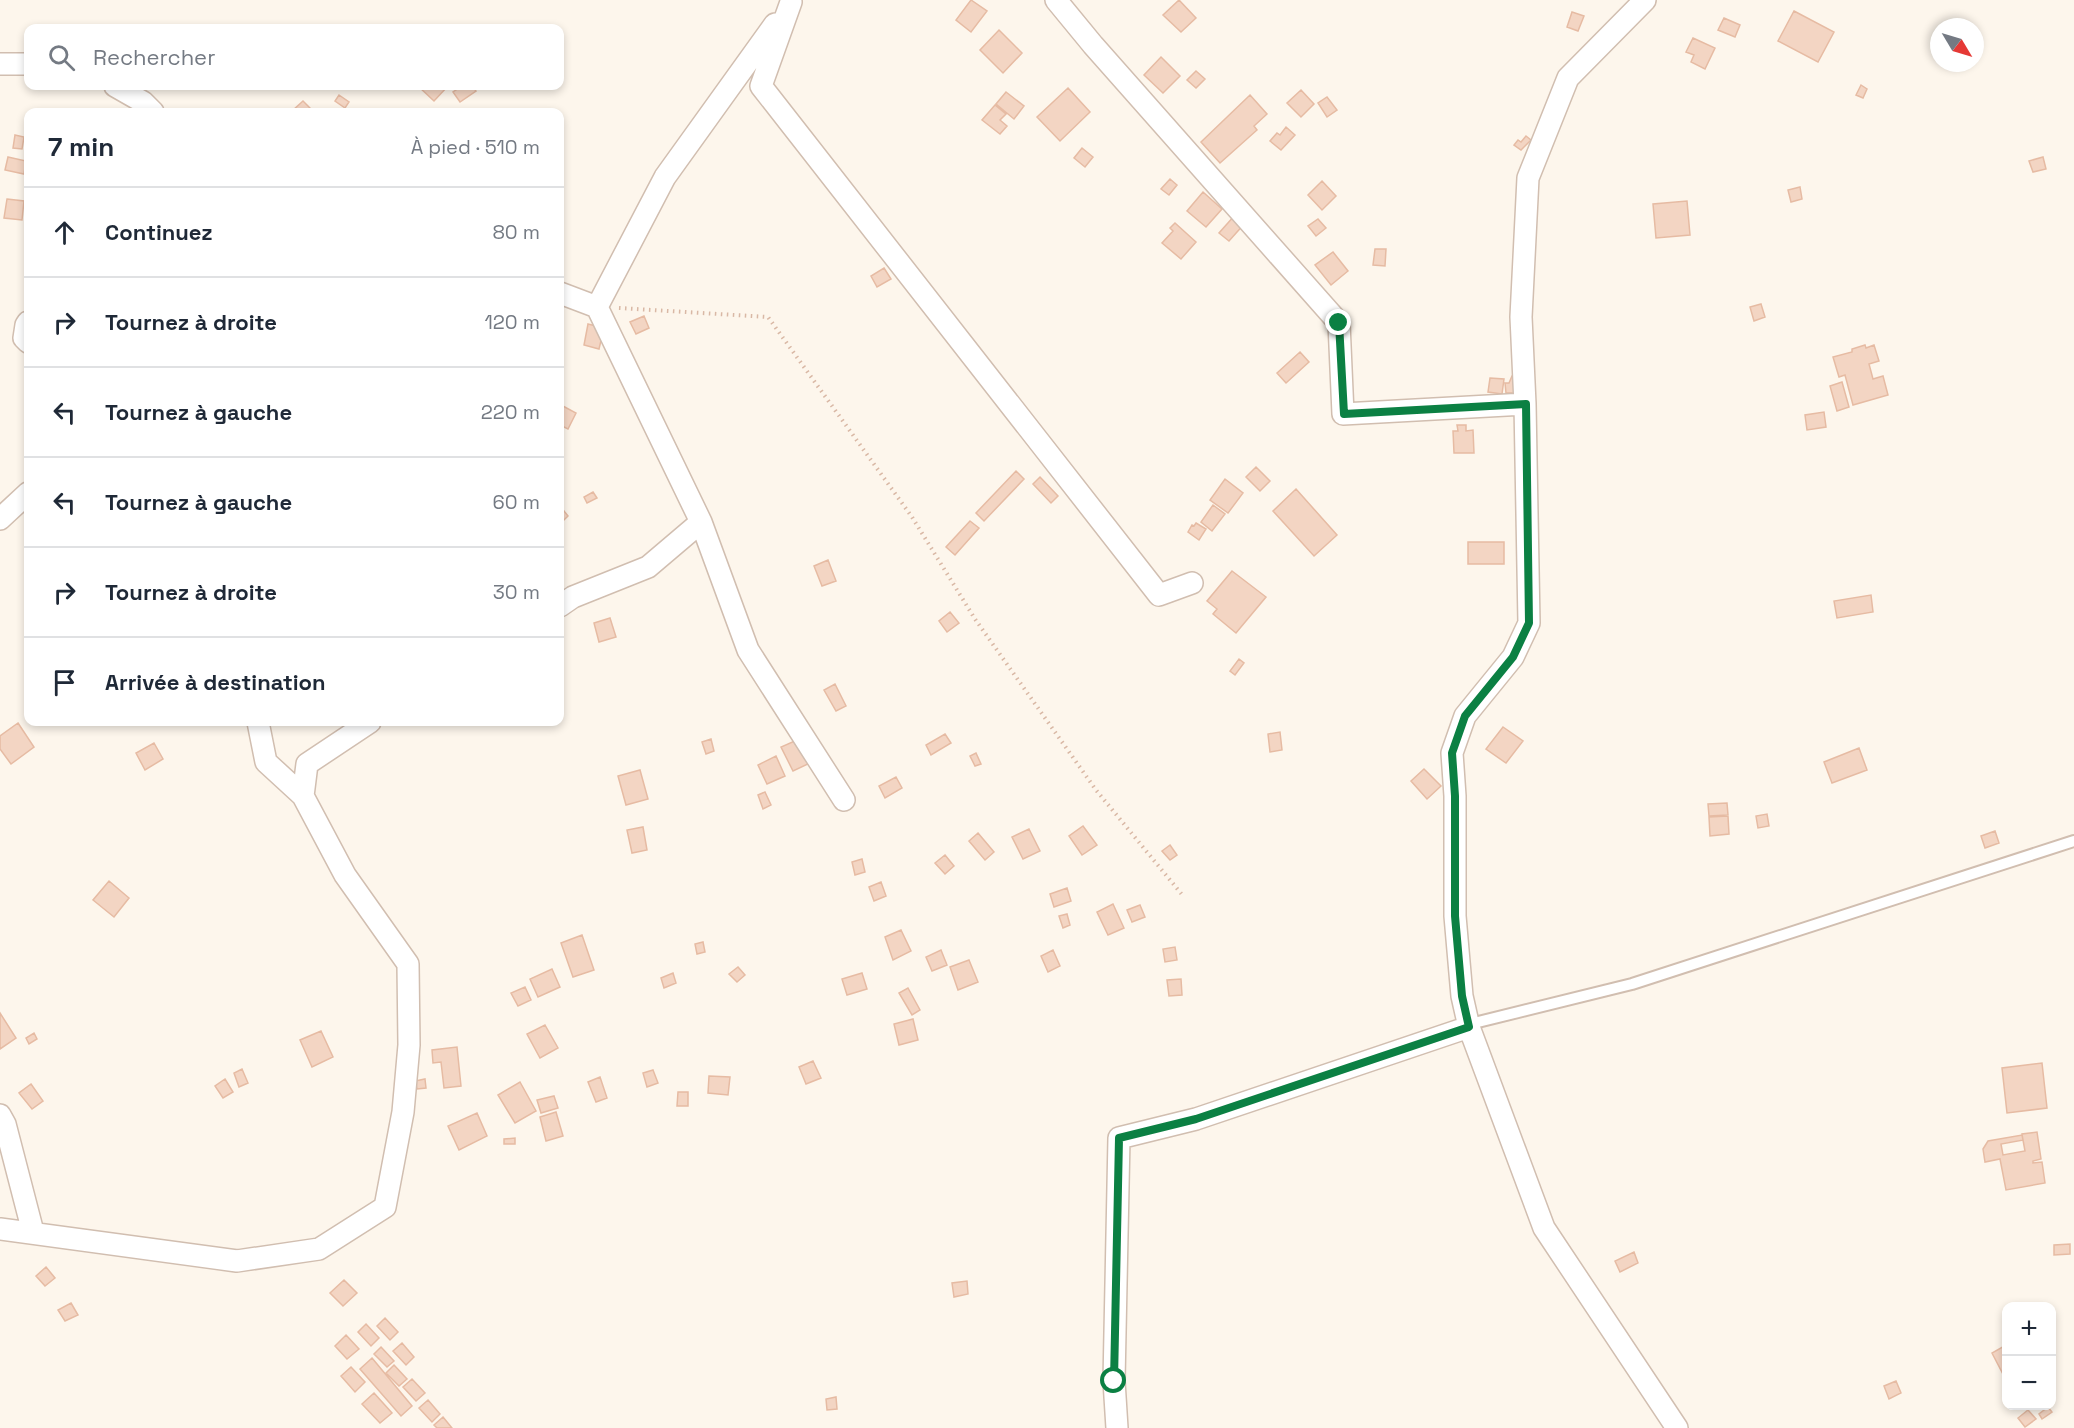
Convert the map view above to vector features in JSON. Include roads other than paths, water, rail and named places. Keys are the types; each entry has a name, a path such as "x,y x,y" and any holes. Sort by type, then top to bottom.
{"street":[{"path":"1056,0 1093,45 1339,323 1344,414 1526,404"},
{"path":"1645,0 1568,78 1528,178 1521,317 1526,404 1529,623 1513,657 1465,716 1452,753 1455,796 1455,916 1462,996 1469,1027 1544,1228 1677,1428"},
{"path":"597,307 665,177 791,1"},
{"path":"791,1 761,86 1159,595 1192,583"},
{"path":"0,64 24,64"},
{"path":"122,90 149,108"},
{"path":"564,295 597,307 701,522 748,650 844,800"},
{"path":"0,519 24,497"},
{"path":"564,603 573,597 648,567 701,522"},
{"path":"0,1228 237,1261 318,1249 385,1207 404,1112 409,1045 408,964 345,875 303,796 266,762 259,726"},
{"path":"303,796 307,764 364,726"},
{"path":"1117,1428 1114,1381 1119,1138 1196,1119 1469,1027"},
{"path":"0,1115 5,1124 33,1232"}],"lane":[{"path":"1469,1027 1478,1022 1632,984 2074,841"}]}
